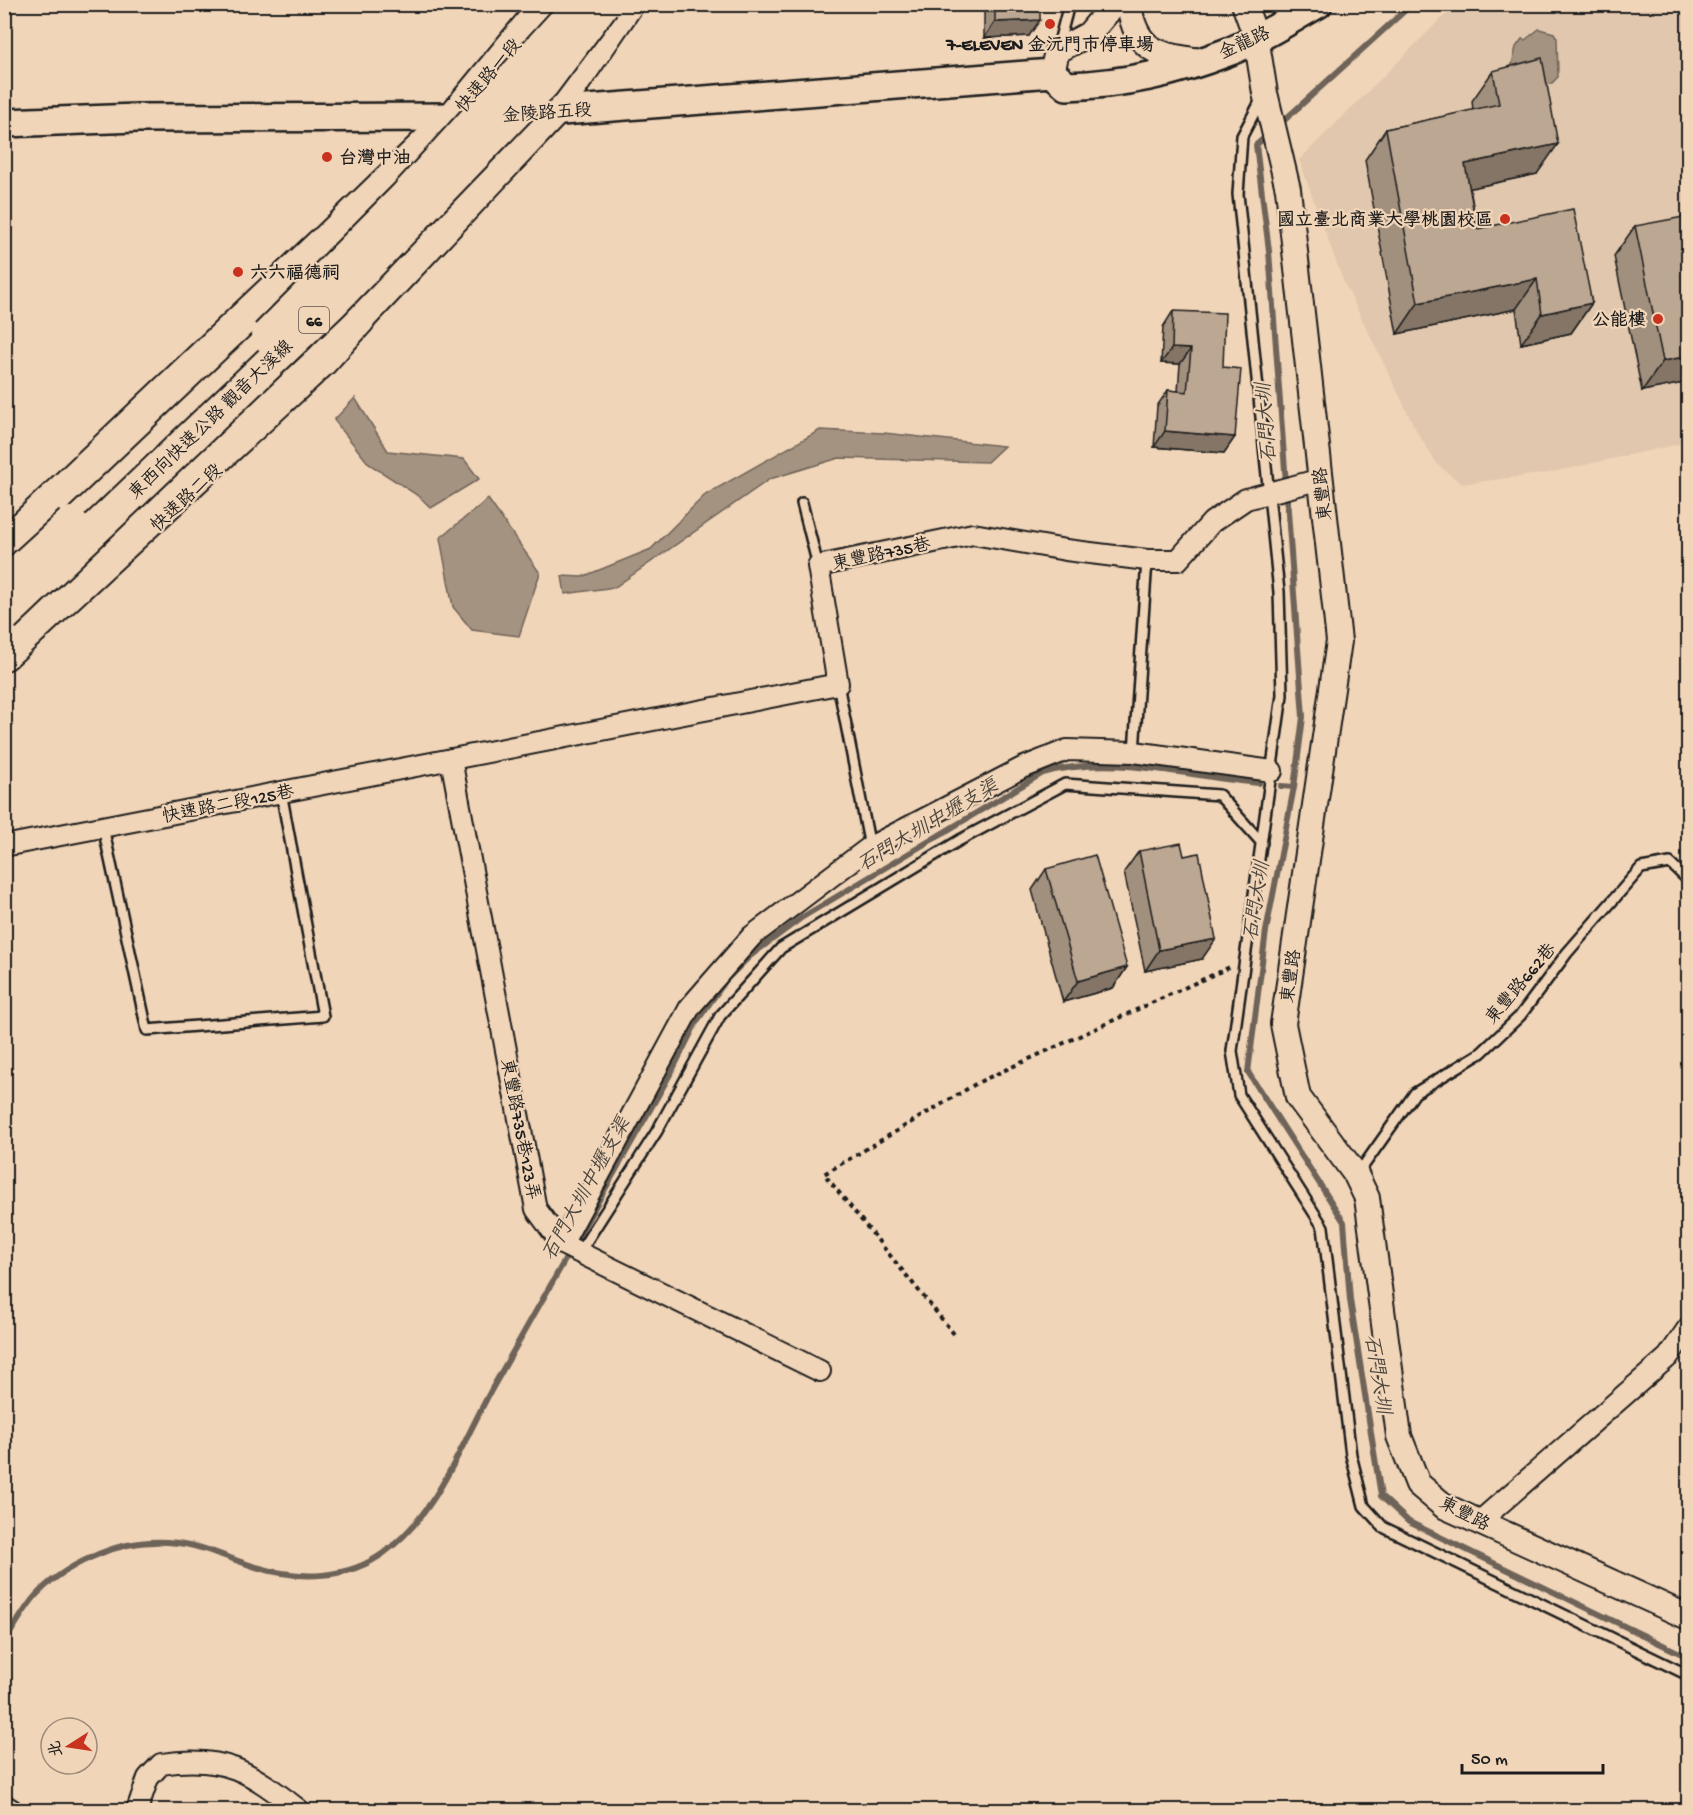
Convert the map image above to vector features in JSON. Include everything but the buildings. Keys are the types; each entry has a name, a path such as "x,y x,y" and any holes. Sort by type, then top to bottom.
{"highway":[{"name":"東西向快速公路 觀音大溪線","path":"4,584 188,415 405,197 579,4"},
{"name":"東西向快速公路 觀音大溪線","path":"4,616 332,303 543,84 603,4"},
{"path":"4,546 322,243"},
{"path":"4,654 322,360 359,319"}],"main road":[{"name":"快速路一段","path":"453,117 546,4"},
{"name":"66","path":"554,112 628,4"},
{"name":"金龍路","path":"1054,62 1067,86 1116,84 1167,72 1230,51 1318,4"},
{"name":"金陵路五段","path":"4,123 137,118 453,117 554,112 1054,62"},
{"name":"快速路二段","path":"4,642 297,365 323,342 359,319 554,112"},
{"name":"66","path":"4,561 276,307 322,243 453,117"}],"street":[{"path":"1054,62 1089,34 1114,4"},
{"path":"1129,4 1131,21 1140,40 1161,55 1201,61"},
{"path":"1244,4 1256,37 1267,100"},
{"name":"東豐路","path":"1267,100 1288,189 1339,641 1283,1024 1298,1097 1356,1175 1367,1198 1399,1436 1418,1484 1444,1506 1689,1617"},
{"name":"東豐路735巷","path":"838,684 818,566 973,534 1066,550 1147,560 1178,560 1212,522 1246,499 1321,479"},
{"path":"451,759 838,684"},
{"path":"571,1248 690,1007 752,936 870,848 1023,768 1067,750 1134,752 1272,771"},
{"name":"快速路二段125巷","path":"4,846 451,759"},
{"name":"東豐路735巷123弄","path":"451,759 536,1209 571,1248 820,1371"},
{"path":"1479,1522 1668,1357 1689,1328"},
{"path":"137,1810 148,1778 161,1764 182,1761 225,1763 264,1783 299,1810"},
{"path":"4,1804 12,1810"}],"lane":[{"path":"1054,62 1069,4"},
{"path":"1267,100 1242,136 1238,194 1281,490 1279,592 1282,695 1232,1051 1239,1095 1323,1227 1351,1455 1364,1506 1383,1527 1689,1675"},
{"path":"4,534 264,284 322,243"},
{"name":"快速路二段","path":"4,667 316,375 359,319"},
{"path":"802,503 818,566"},
{"path":"1134,752 1147,560"},
{"path":"838,684 870,848"},
{"path":"571,1248 657,1131 720,1016 781,948 950,846 1065,784 1219,795 1262,843"},
{"path":"103,827 147,1030 323,1016 281,792"},
{"name":"東豐路662巷","path":"1356,1175 1415,1093 1481,1053 1520,1016 1567,952 1641,868 1670,862 1689,880"}],"path":[{"path":"954,1334 824,1174 979,1082 1245,960"}],"shaded area":[{"name":"國立臺北商業大學桃園校區","path":"1455,5 1688,5 1688,442 1548,473 1462,484 1438,465 1418,434 1342,278 1299,160"},
{"path":"1539,29 1554,33 1557,38 1558,77 1551,84 1533,84 1511,69 1516,47 1522,39 1525,40"},
{"path":"355,398 388,451 464,459 479,479 431,508 420,497 369,464 334,420"},
{"path":"820,430 884,433 1004,446 987,462 839,458 770,479 615,587 565,594 562,576 582,577 651,549 705,495"},
{"path":"488,499 540,573 519,636 472,630 453,607 440,538"}],"waterway":[{"name":"石門大圳","path":"1279,125 1412,4"},
{"name":"石門大圳","path":"1269,134 1256,145 1269,251 1303,717 1294,787 1266,931 1248,1072 1344,1222 1350,1300 1381,1496 1409,1522 1688,1657"},
{"name":"石門大圳中壢支渠","path":"4,1642 32,1600 52,1581 84,1561 117,1548 142,1543 168,1542 202,1548 272,1571 323,1575 355,1568 371,1561 404,1536 420,1517 447,1476 493,1387 673,1069 697,1021 726,980 750,956 801,918 1043,773 1069,767 1123,766 1259,783"},
{"name":"石門大圳中壢支渠","path":"1281,786 1294,787"}],"place":[{"name":"7-ELEVEN 金沅門市停車場","path":"1050,24"},
{"name":"台灣中油","path":"327,157"},
{"name":"國立臺北商業大學桃園校區","path":"1505,219"},
{"name":"六六福德祠","path":"238,272"},
{"name":"公能樓","path":"1658,319"}]}
